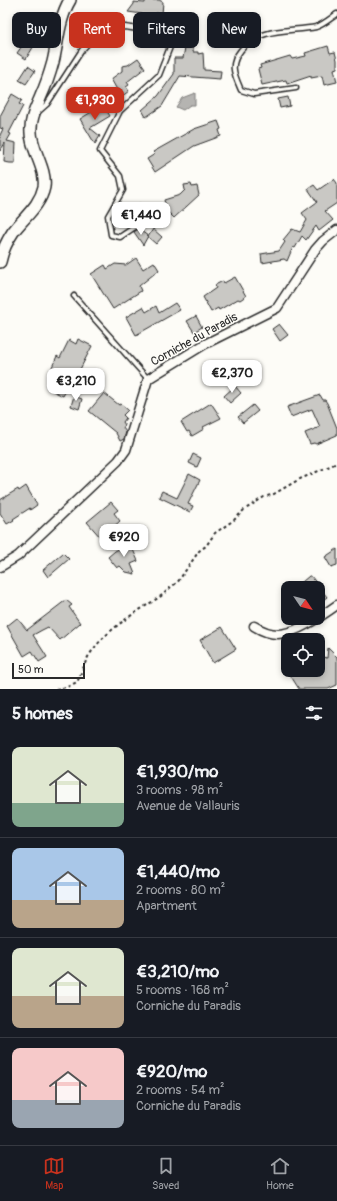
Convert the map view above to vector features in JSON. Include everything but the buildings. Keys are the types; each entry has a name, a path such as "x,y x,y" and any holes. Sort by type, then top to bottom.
{"main road":[{"path":"0,262 5,247 14,232 34,208 40,198 44,185 30,128 53,62 61,24 70,0"}],"street":[{"name":"Corniche du Paradis","path":"0,567 18,556 118,461 126,450 148,379 205,344 277,308 314,250 337,230"},
{"path":"254,626 266,633 279,634 293,630 319,618 337,605"}],"lane":[{"path":"296,88 254,94 241,90 234,74 234,59 248,41 273,32 317,27 337,14"},
{"path":"33,116 47,104 82,50 101,29 125,27 151,31 170,47 159,75 120,111 100,151 120,176 123,190 108,216 111,235 120,237 151,216 159,223"},
{"path":"74,296 148,379"}],"path":[{"path":"56,689 67,687 77,682 88,658 98,644 118,624 161,596 171,586 177,583 199,551 206,546 215,533 264,497 274,494 300,479 337,463"}],"shaded area":[{"path":"195,93 195,105 190,105 183,110 176,107 182,98"}]}
